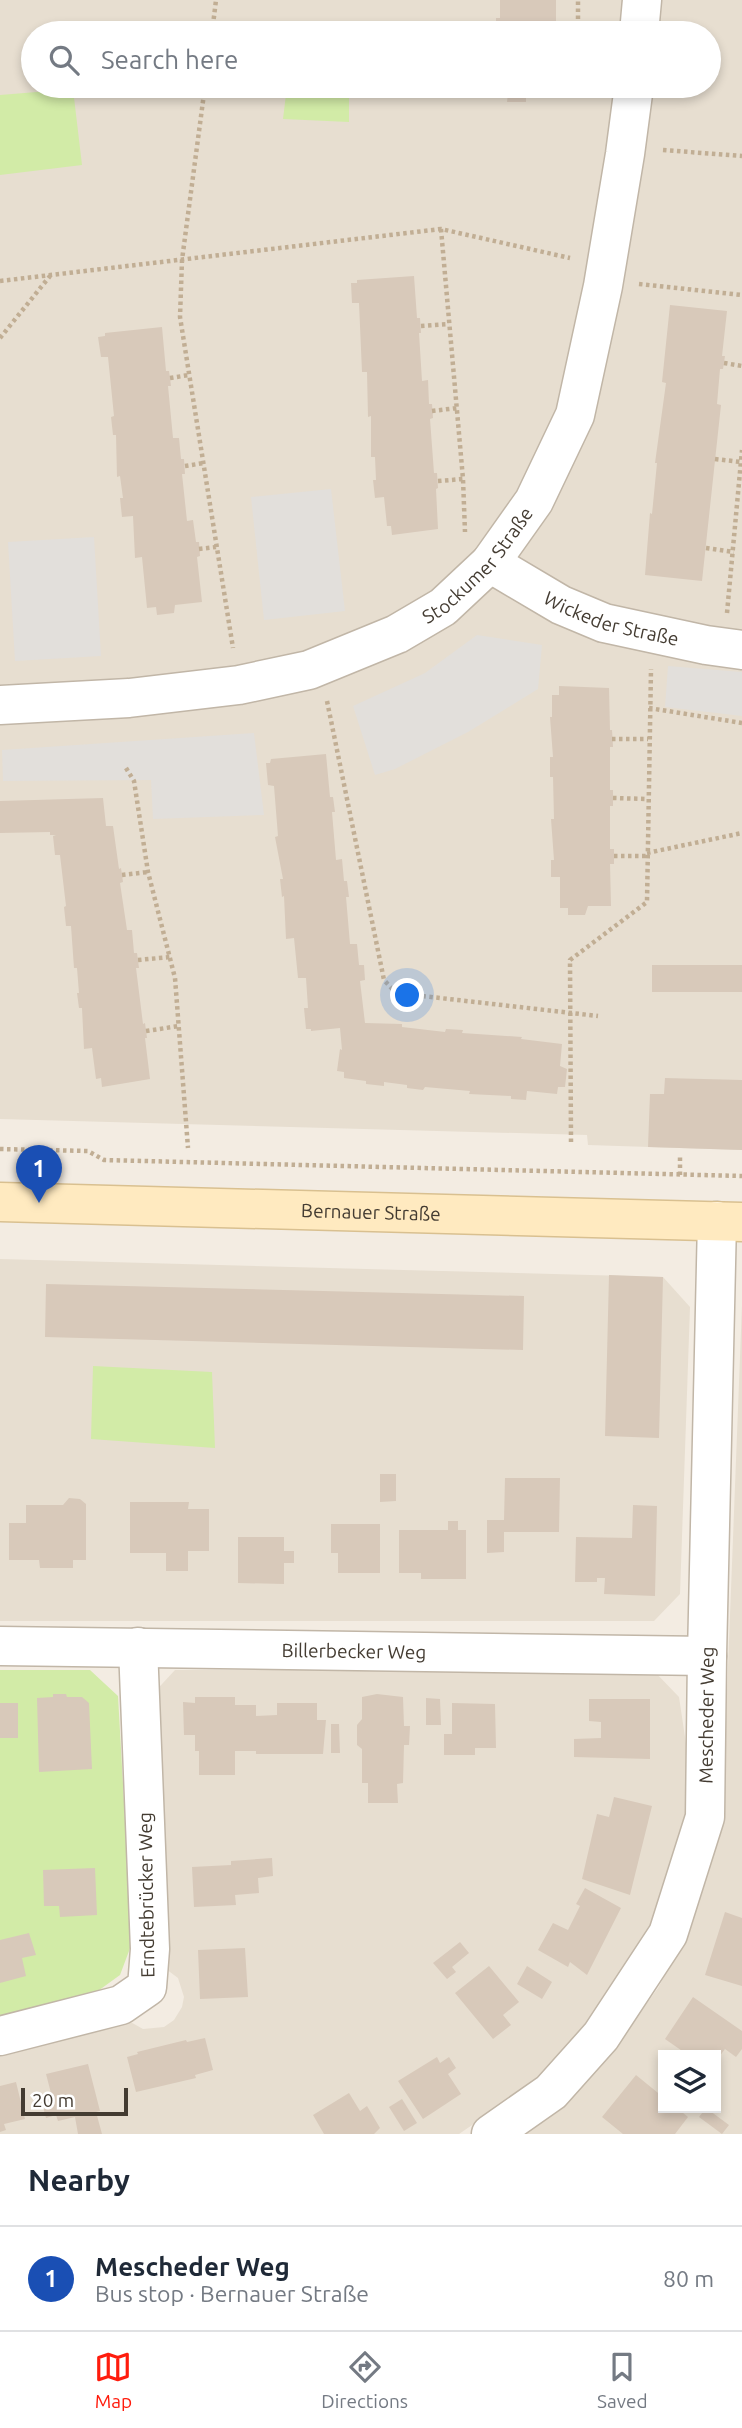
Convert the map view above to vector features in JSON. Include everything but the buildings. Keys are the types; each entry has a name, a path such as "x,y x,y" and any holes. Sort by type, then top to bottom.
{"main road":[{"name":"Bernauer Straße","path":"0,1202 730,1221"}],"street":[{"path":"640,21 642,0"},
{"name":"Stockumer Straße","path":"0,705 129,698 239,685 309,670 343,658 409,627 443,607 478,552 534,501 575,415 603,286 632,98"},
{"name":"Wickeder Straße","path":"478,552 561,605 604,623 733,649"},
{"name":"Mescheder Weg","path":"491,2134 551,2092 601,2036 668,1934 705,1817 706,1656 730,1221"},
{"name":"Billerbecker Weg","path":"0,1646 706,1656"},
{"name":"Erndtebrücker Weg","path":"0,2036 121,2005 147,1987 149,1935 138,1647"}],"path":[{"path":"213,21 216,0"},
{"path":"578,0 578,21"},
{"path":"203,98 182,260 180,317 234,659"},
{"path":"655,150 742,156"},
{"path":"441,229 463,479 478,552"},
{"path":"0,281 441,229 581,259"},
{"path":"0,338 51,275"},
{"path":"634,284 742,295"},
{"path":"421,326 449,324"},
{"path":"724,363 742,366"},
{"path":"170,378 189,375"},
{"path":"432,411 457,408"},
{"path":"733,649 734,552 742,450"},
{"path":"715,459 741,462"},
{"path":"185,466 204,463"},
{"path":"438,481 463,479"},
{"path":"200,549 216,547"},
{"path":"706,548 734,552"},
{"path":"571,1142 570,960 647,902 648,739 653,633"},
{"path":"326,697 384,979 396,993 598,1016"},
{"path":"649,708 742,723"},
{"path":"612,739 648,739"},
{"path":"126,768 134,781 148,872 175,978 188,1148"},
{"path":"613,798 648,799"},
{"path":"614,856 647,854 742,833"},
{"path":"122,875 148,872"},
{"path":"138,960 170,957"},
{"path":"146,1031 179,1026"},
{"path":"0,1149 88,1151 104,1160 742,1176"},
{"path":"679,1182 680,1157"}],"shaded area":[{"path":"0,0 742,0 742,1150 588,1145 587,1135 0,1119"},
{"path":"331,489 345,611 264,620 251,497"},
{"path":"94,537 101,656 15,661 8,542"},
{"path":"477,635 542,645 538,689 468,732 395,769 375,775 353,706 425,673"},
{"path":"668,666 742,672 742,716 665,707"},
{"path":"254,733 264,815 153,819 151,780 3,781 2,750"},
{"path":"0,1259 663,1277 690,1307 680,1594 654,1621 0,1621"},
{"path":"742,1305 742,2134 518,2134 618,2042 658,1988 692,1925 716,1839 723,1797"},
{"path":"175,1670 653,1670 679,1697 691,1777 680,1847 652,1923 633,1963 593,2021 560,2057 526,2088 459,2134 0,2134 0,2052 127,2020 143,2029 164,2027 174,2020 182,2007 184,1997 178,1978 166,1969 150,1697"}],"green space":[{"path":"21,93 21,98 74,98 82,165 0,175 0,95"},
{"path":"286,98 349,98 349,122 283,119"},
{"path":"93,1366 212,1372 215,1448 91,1439"},
{"path":"0,1670 90,1670 118,1696 132,1943 120,1975 91,1996 0,2019"}],"place":[{"name":"Mescheder Weg","path":"39,1203"}]}
